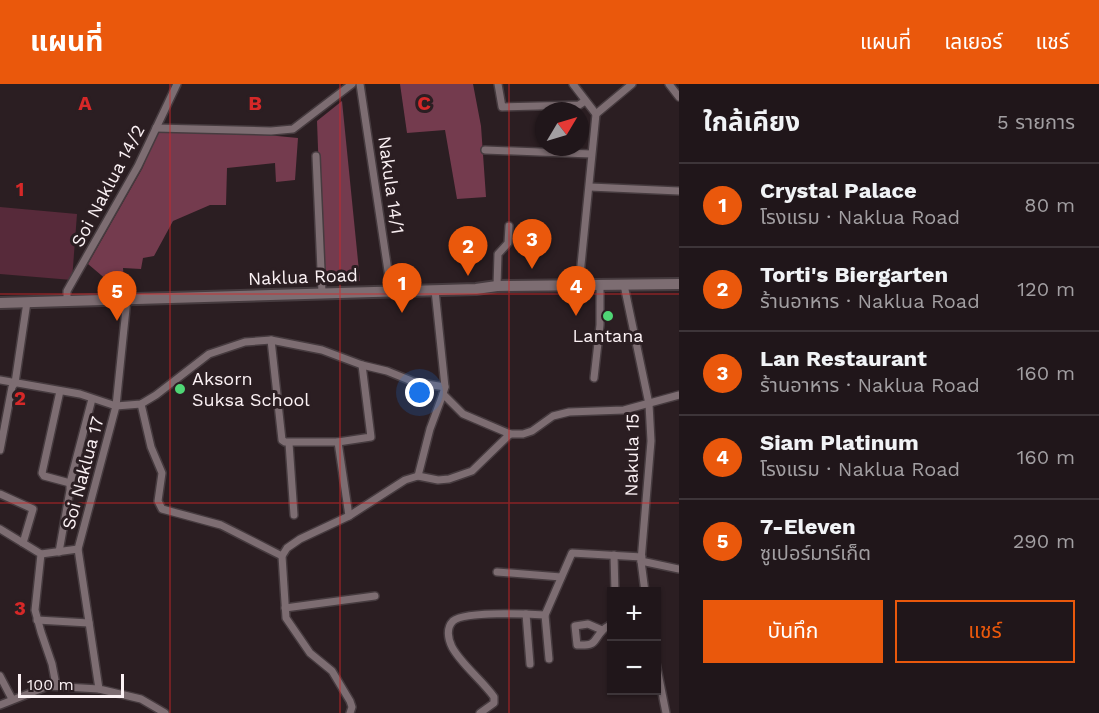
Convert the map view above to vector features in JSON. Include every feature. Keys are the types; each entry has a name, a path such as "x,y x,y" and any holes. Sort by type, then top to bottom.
{"street":[{"name":"Soi Naklua 14/2","path":"67,301 67,291 138,166 177,84"},
{"path":"156,128 271,131 293,129 352,84"},
{"name":"Nakula 14/1","path":"360,84 391,291"},
{"path":"498,84 502,107 579,105 585,101"},
{"path":"573,84 596,114"},
{"path":"579,285 596,114 632,84"},
{"path":"669,84 679,97"},
{"path":"485,150 591,154"},
{"path":"316,156 322,293"},
{"path":"590,187 679,191"},
{"path":"497,286 498,254 508,243 509,226"},
{"name":"Naklua Road","path":"0,303 476,289 497,286 679,284"},
{"name":"Nakula 15","path":"624,285 649,404 651,441 642,559 645,587"},
{"path":"594,378 600,325 600,286"},
{"path":"418,476 430,429 444,390 435,290"},
{"name":"Soi Naklua 17","path":"99,689 78,549 116,406 126,299"},
{"path":"0,450 12,387 15,382 27,302"},
{"path":"0,380 80,394 116,406 141,404 209,354 245,342 271,340 322,350 444,390 464,414 510,434 532,431 554,416 569,412 624,410 679,395"},
{"path":"271,340 282,440 289,442 338,442 370,437 362,365"},
{"path":"60,391 42,473 44,476 70,483"},
{"path":"58,552 70,483 92,399"},
{"path":"141,404 151,447 162,473 159,506 162,509 221,525 282,556"},
{"path":"350,713 352,707 350,701 332,671 310,653 286,618 282,556 287,548 300,539 349,516 405,480 418,476 438,480 465,475 510,434"},
{"path":"289,442 294,515"},
{"path":"338,442 349,516"},
{"path":"0,494 33,509 22,543"},
{"path":"0,529 41,555 78,549"},
{"path":"549,658 545,615 572,553 642,559 679,569"},
{"path":"41,555 35,610 51,657 56,685"},
{"path":"614,555 615,587"},
{"path":"497,572 561,578"},
{"path":"285,608 375,596"},
{"path":"480,713 494,703 494,697 453,649 448,633 450,625 455,620 464,617 495,614 545,615"},
{"path":"526,614 530,664"},
{"path":"37,620 89,623"},
{"path":"602,630 607,627"},
{"path":"0,676 12,699"},
{"path":"0,705 56,685 112,690 141,699 165,713"},
{"path":"661,685 666,713"}],"shaded area":[{"path":"400,84 473,84 481,126 486,197 457,199 445,130 407,133"},
{"path":"342,101 360,281 323,282 317,121"},
{"path":"157,132 236,132 298,138 295,180 276,182 275,163 227,168 226,205 210,205 173,221 154,256 143,258 141,269 123,268 124,279 114,286 88,264 142,169"},
{"path":"0,207 77,214 72,280 0,274"}],"place":[{"name":"Lan Restaurant","path":"532,269"},
{"name":"Torti's Biergarten","path":"468,276"},
{"name":"Crystal Palace","path":"402,313"},
{"name":"Siam Platinum","path":"576,316"},
{"name":"Lantana","path":"608,316"},
{"name":"7-Eleven","path":"117,321"},
{"name":"Aksorn Suksa School","path":"180,389"}]}
